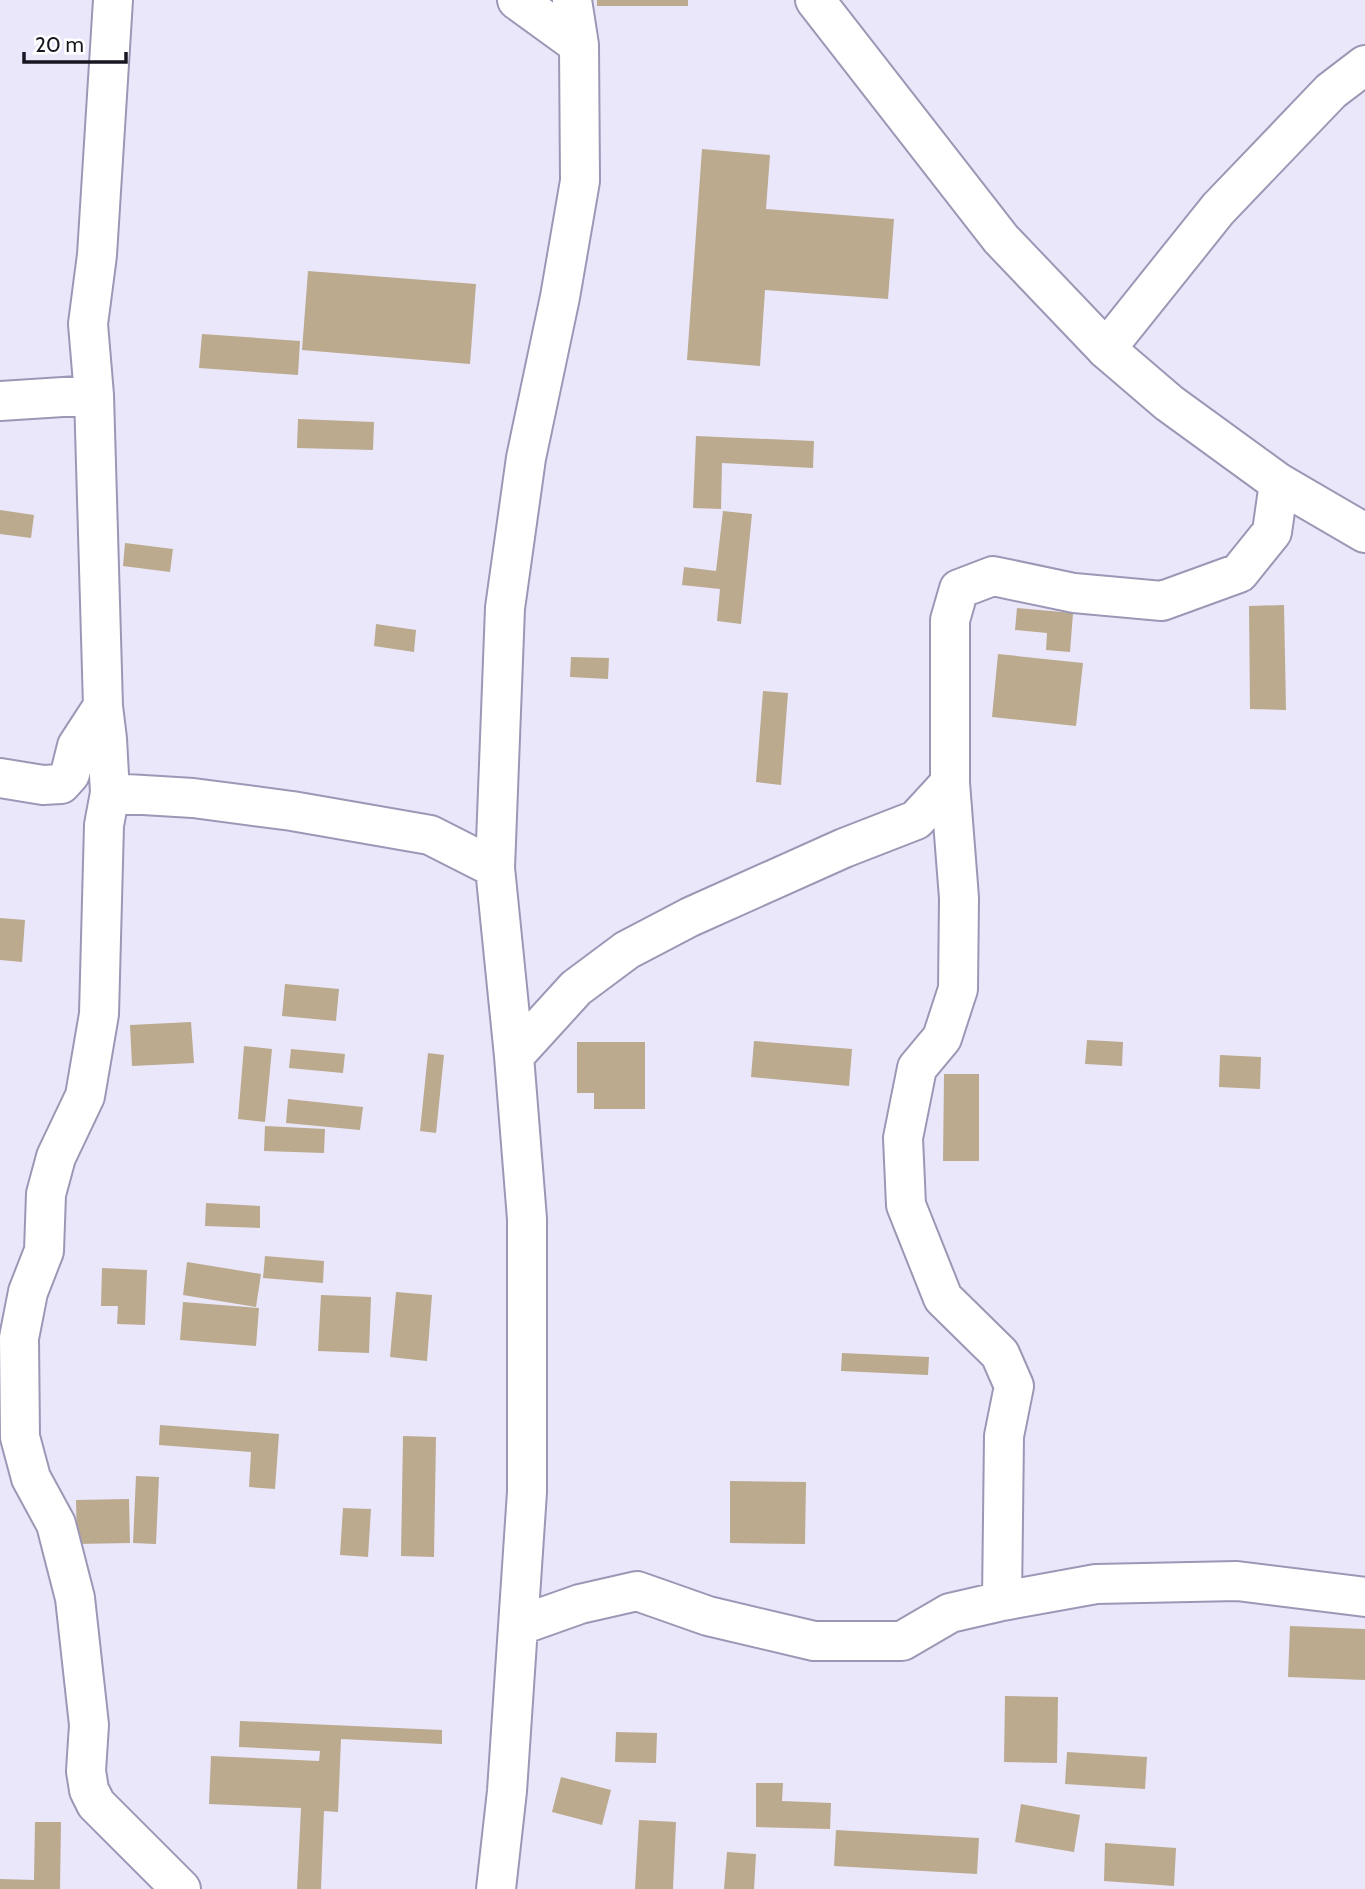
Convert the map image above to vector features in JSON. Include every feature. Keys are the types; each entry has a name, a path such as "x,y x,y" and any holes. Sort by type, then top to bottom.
{"street":[{"path":"113,0 97,255 88,324 94,395 103,706 110,793 104,825 99,1014 85,1096 56,1157 46,1194 44,1251 28,1292 19,1338 20,1437 31,1478 56,1524 75,1598 89,1725 86,1770 89,1790 96,1804 181,1889"},
{"path":"517,0 579,46"},
{"path":"496,1889 508,1791 527,1492 527,1219 495,868 505,608 526,458 560,297 580,181 579,46 572,0"},
{"path":"815,0 1000,239 1106,349 1169,402 1279,483 1365,533"},
{"path":"1106,349 1218,209 1331,91 1365,65"},
{"path":"0,401 94,395"},
{"path":"1002,1601 1004,1436 1014,1386 1000,1354 943,1298 906,1205 903,1138 917,1068 942,1038 958,989 959,898 950,783 950,620 959,589 993,576 1074,593 1162,601 1239,573 1272,532 1279,483"},
{"path":"0,778 43,785 61,784 70,774 77,746 103,706"},
{"path":"514,1056 576,988 626,950 844,848 916,820 950,783"},
{"path":"110,793 206,799 430,835 495,868"},
{"path":"519,1626 580,1604 637,1591 708,1616 814,1641 902,1641 950,1614 1002,1601 1096,1584 1237,1581 1365,1597"}],"building":[{"path":"597,0 688,0 688,6 597,6"},
{"path":"702,149 770,155 766,209 894,219 888,299 765,290 760,366 687,360"},
{"path":"308,271 476,284 470,364 302,350"},
{"path":"202,334 300,341 298,375 199,368"},
{"path":"298,419 374,422 373,450 297,448"},
{"path":"696,436 814,441 813,468 722,463 721,509 693,508"},
{"path":"0,510 34,515 31,538 0,534"},
{"path":"723,511 752,514 741,624 717,621 720,589 682,585 684,567 716,571"},
{"path":"125,543 173,549 170,572 123,566"},
{"path":"1284,605 1286,710 1250,709 1249,606"},
{"path":"1017,608 1073,613 1070,652 1046,650 1047,633 1015,630"},
{"path":"376,624 416,630 414,652 374,646"},
{"path":"998,654 1083,663 1076,726 992,717"},
{"path":"571,657 609,658 608,679 570,677"},
{"path":"763,691 788,693 781,785 756,782"},
{"path":"0,918 25,920 22,962 0,960"},
{"path":"285,984 339,989 336,1021 282,1016"},
{"path":"191,1022 194,1063 132,1066 130,1025"},
{"path":"1087,1040 1123,1042 1122,1066 1085,1064"},
{"path":"754,1041 852,1049 849,1086 751,1077"},
{"path":"577,1042 645,1042 645,1109 594,1109 594,1093 577,1093"},
{"path":"244,1046 272,1049 265,1122 238,1119"},
{"path":"291,1049 345,1054 343,1073 289,1068"},
{"path":"428,1053 444,1055 436,1133 420,1131"},
{"path":"1220,1055 1261,1057 1260,1089 1219,1087"},
{"path":"944,1074 979,1074 979,1161 943,1161"},
{"path":"288,1099 363,1107 360,1130 286,1123"},
{"path":"265,1126 325,1129 324,1153 264,1151"},
{"path":"206,1203 260,1206 260,1228 205,1226"},
{"path":"265,1256 324,1261 323,1283 263,1278"},
{"path":"187,1262 261,1274 256,1307 183,1295"},
{"path":"102,1268 147,1270 145,1325 117,1324 118,1306 101,1306"},
{"path":"396,1292 432,1295 427,1361 390,1357"},
{"path":"321,1295 371,1297 369,1353 318,1351"},
{"path":"183,1302 259,1308 256,1346 180,1340"},
{"path":"842,1353 929,1357 928,1375 841,1371"},
{"path":"160,1425 279,1434 275,1489 249,1487 251,1452 159,1445"},
{"path":"403,1436 436,1437 434,1557 401,1556"},
{"path":"136,1476 159,1477 156,1544 133,1543"},
{"path":"730,1481 806,1482 805,1544 730,1543"},
{"path":"129,1499 130,1543 77,1544 76,1500"},
{"path":"343,1508 371,1509 368,1557 340,1555"},
{"path":"1290,1626 1365,1629 1365,1680 1288,1677"},
{"path":"1005,1696 1058,1697 1057,1763 1004,1762"},
{"path":"240,1721 442,1730 442,1744 341,1739 338,1812 324,1811 321,1889 297,1889 301,1808 209,1804 211,1756 319,1761 320,1751 239,1747"},
{"path":"616,1732 657,1733 656,1763 615,1762"},
{"path":"1067,1752 1147,1757 1145,1789 1065,1784"},
{"path":"561,1777 611,1790 602,1825 552,1812"},
{"path":"756,1783 783,1783 782,1801 831,1803 830,1829 756,1827"},
{"path":"1021,1804 1080,1815 1074,1852 1015,1842"},
{"path":"639,1820 676,1822 673,1889 635,1889"},
{"path":"35,1822 61,1822 60,1889 0,1889 0,1879 34,1880"},
{"path":"836,1830 979,1838 977,1874 834,1866"},
{"path":"1105,1843 1176,1848 1174,1886 1104,1881"},
{"path":"727,1852 756,1854 754,1889 724,1889"}]}
